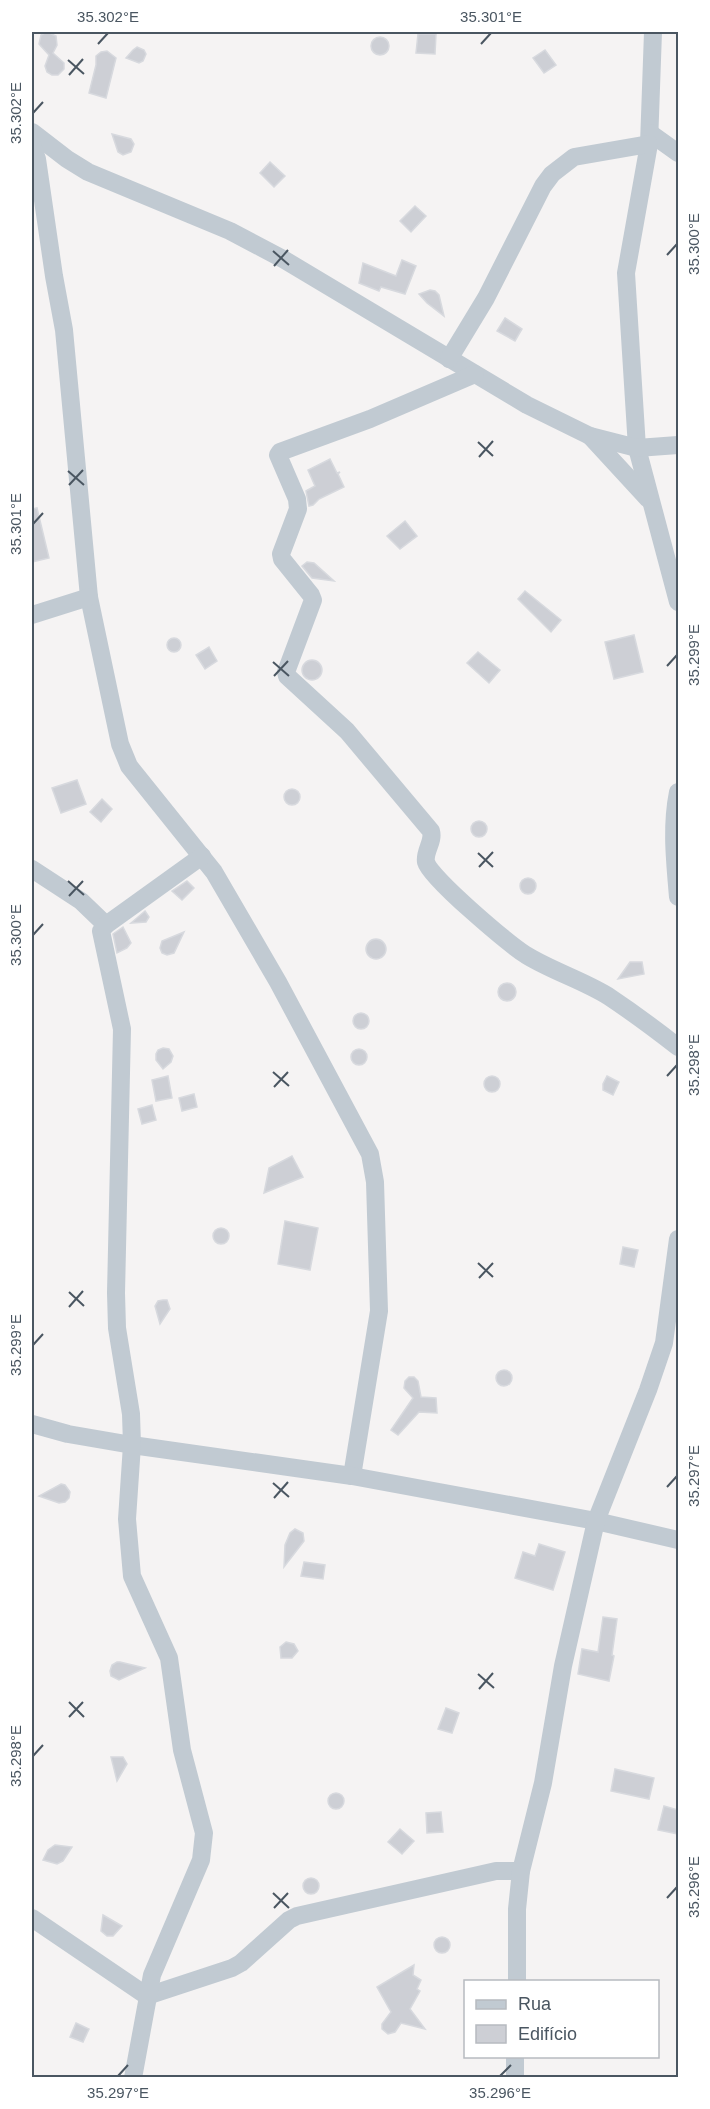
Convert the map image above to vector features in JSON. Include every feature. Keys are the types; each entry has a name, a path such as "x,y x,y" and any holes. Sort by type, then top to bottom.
{"street":[{"path":"653,32 650,138 626,273 637,448 678,602"},
{"path":"32,132 88,172 230,231 283,259 527,405 590,436 637,448 678,445"},
{"path":"449,359 486,298 543,186 552,174 574,157 650,138 678,153"},
{"path":"32,144 37,159 64,330 89,597 120,744 129,765 214,872 278,982 370,1154 375,1182 379,1311 352,1476"},
{"path":"475,374 370,418 280,452 278,455 297,499 298,509 280,554 313,600 286,672 287,676 347,731 431,831 433,837 426,855 426,862 436,878 527,955 606,994 678,1047"},
{"path":"590,436 651,503"},
{"path":"32,615 89,597"},
{"path":"678,792 674,811 673,841 678,897"},
{"path":"133,2078 152,1975 201,1860 204,1833 182,1750 169,1658 132,1576 127,1519 132,1445 131,1414 117,1328 116,1293 122,1029 101,931 106,925 202,856"},
{"path":"32,869 81,901 106,925"},
{"path":"517,1980 517,1909 521,1871 543,1783 563,1666 596,1521 648,1390 674,1311 678,1239"},
{"path":"32,1424 68,1434 132,1445 352,1476 596,1521 678,1540"},
{"path":"147,1996 241,1963 289,1920 297,1916 496,1871 521,1871"},
{"path":"32,1918 147,1996"},
{"path":"515,2058 515,2078"}],"building":[{"path":"47,32 56,36 57,45 53,53 64,63 64,69 58,75 47,72 45,66 49,55 39,44 41,35"},
{"path":"418,34 436,34 435,54 416,53"},
{"path":"376,37 384,37 389,42 387,53 376,55 371,50 371,42"},
{"path":"137,47 144,50 146,54 143,61 139,63 126,58"},
{"path":"545,50 556,65 544,73 533,58"},
{"path":"107,51 116,58 106,98 89,93 96,56"},
{"path":"112,134 131,139 134,144 131,152 123,155 118,152"},
{"path":"270,162 285,176 274,187 260,173"},
{"path":"415,206 426,216 411,232 400,221"},
{"path":"402,260 416,266 405,294 381,287 379,291 359,283 363,263 396,276"},
{"path":"430,290 439,295 444,316 419,294"},
{"path":"505,318 522,329 515,341 497,331"},
{"path":"330,459 337,473 340,472 338,474 344,487 309,506 306,491 315,486 308,470"},
{"path":"37,508 49,558 32,562 32,509"},
{"path":"405,521 417,536 400,549 387,536"},
{"path":"307,562 314,563 334,581 312,578 302,566"},
{"path":"525,591 561,620 551,632 518,599"},
{"path":"634,635 643,672 614,679 605,642"},
{"path":"171,638 177,638 181,645 177,652 171,652 167,648 167,642"},
{"path":"209,647 217,661 205,669 196,655"},
{"path":"478,652 500,670 489,683 467,663"},
{"path":"308,660 316,660 322,666 322,674 316,680 308,680 302,674 302,666"},
{"path":"77,780 86,804 61,813 52,788"},
{"path":"292,789 300,797 292,805 284,797"},
{"path":"102,799 112,809 101,822 90,812"},
{"path":"479,821 485,823 487,829 485,835 479,837 473,835 471,829 473,823"},
{"path":"528,878 536,886 528,894 520,886"},
{"path":"187,881 194,888 182,900 172,891"},
{"path":"145,911 149,917 146,922 131,923"},
{"path":"123,927 131,943 117,953 113,934"},
{"path":"184,932 174,953 167,955 162,953 160,948 162,941"},
{"path":"376,939 383,942 386,949 383,956 376,959 369,956 366,949 369,942"},
{"path":"630,962 642,962 644,974 618,979"},
{"path":"507,983 515,988 516,992 511,1000 507,1001 499,996 498,992 503,984"},
{"path":"358,1013 364,1013 369,1021 367,1027 358,1029 353,1024 353,1018"},
{"path":"163,1048 169,1049 173,1056 171,1062 163,1069 156,1060 156,1054"},
{"path":"359,1049 365,1051 367,1057 365,1063 359,1065 353,1063 351,1057 353,1051"},
{"path":"168,1076 172,1098 156,1101 152,1080"},
{"path":"492,1076 500,1084 492,1092 484,1084"},
{"path":"607,1076 619,1082 613,1095 603,1090"},
{"path":"194,1094 197,1107 182,1111 179,1098"},
{"path":"152,1105 156,1120 142,1124 138,1109"},
{"path":"292,1156 303,1177 264,1193 269,1168"},
{"path":"285,1221 318,1228 310,1270 278,1264"},
{"path":"221,1228 227,1230 229,1236 227,1242 221,1244 215,1242 213,1236 215,1230"},
{"path":"623,1247 638,1250 634,1267 620,1264"},
{"path":"167,1300 170,1309 160,1324 155,1306 158,1301"},
{"path":"504,1370 510,1372 512,1378 510,1384 504,1386 498,1384 496,1378 498,1372"},
{"path":"409,1377 414,1377 418,1381 421,1397 436,1398 437,1413 419,1412 398,1435 391,1430 413,1398 404,1388 405,1381"},
{"path":"61,1484 65,1485 70,1492 65,1502 59,1503 39,1496"},
{"path":"295,1529 303,1533 304,1541 284,1567 285,1545 290,1533"},
{"path":"539,1544 565,1552 553,1590 515,1578 523,1552 535,1556"},
{"path":"304,1562 325,1565 323,1579 301,1576"},
{"path":"603,1617 617,1619 609,1681 578,1674 582,1649 598,1652"},
{"path":"286,1642 294,1644 298,1651 292,1658 281,1658 280,1647"},
{"path":"117,1662 145,1668 119,1680 111,1676 110,1671 112,1665"},
{"path":"446,1708 459,1713 452,1733 438,1729"},
{"path":"111,1757 123,1757 127,1764 117,1781"},
{"path":"615,1769 654,1778 649,1799 611,1791"},
{"path":"336,1793 342,1795 344,1801 342,1807 336,1809 330,1807 328,1801 330,1795"},
{"path":"664,1806 678,1810 678,1834 658,1830"},
{"path":"441,1812 443,1832 427,1833 426,1813"},
{"path":"400,1829 414,1841 402,1854 388,1842"},
{"path":"55,1845 72,1847 63,1861 57,1864 43,1860 48,1850"},
{"path":"311,1878 317,1880 319,1886 317,1892 311,1894 305,1892 303,1886 305,1880"},
{"path":"103,1915 122,1926 113,1936 107,1936 101,1931"},
{"path":"442,1937 448,1939 450,1945 448,1951 442,1953 436,1951 434,1945 436,1939"},
{"path":"414,1965 413,1975 421,1980 417,1989 420,1991 410,2009 425,2029 401,2023 395,2032 388,2034 382,2029 382,2024 391,2012 377,1987"},
{"path":"76,2023 89,2029 83,2042 70,2037"}]}
